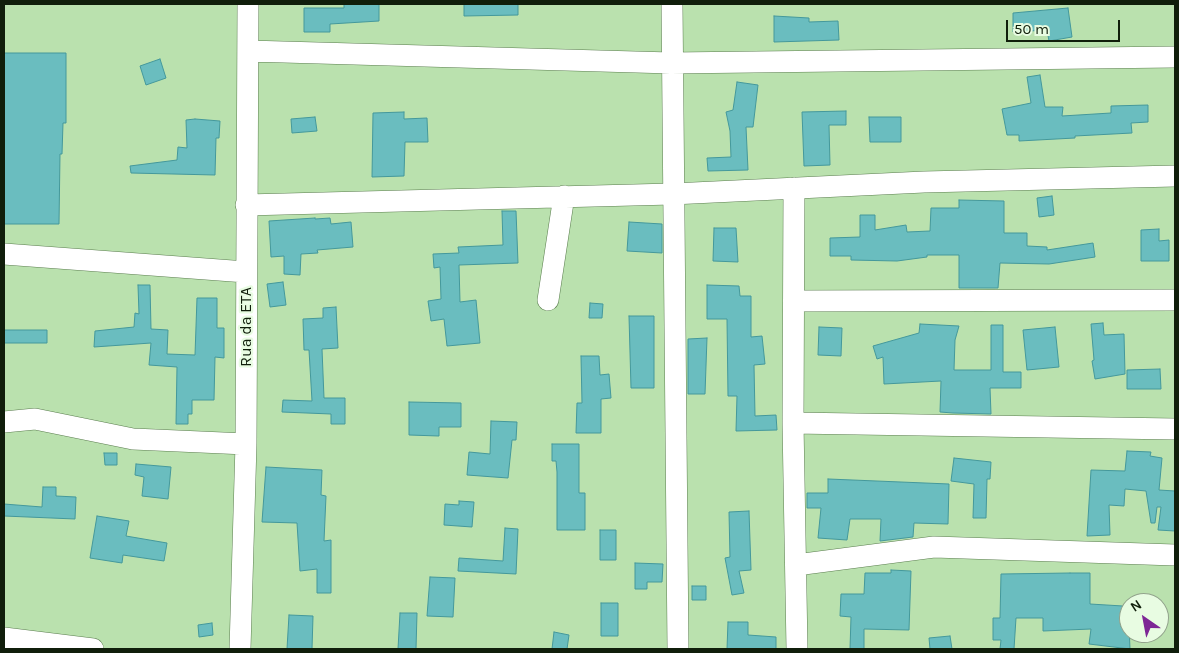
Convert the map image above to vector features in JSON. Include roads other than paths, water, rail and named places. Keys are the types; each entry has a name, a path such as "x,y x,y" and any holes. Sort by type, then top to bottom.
{"street":[{"name":"Rua da ETA","path":"240,649 246,444 248,4"},
{"path":"672,4 672,194 678,649"},
{"path":"248,51 671,63 1175,57"},
{"path":"246,204 672,194 924,182 1175,176"},
{"path":"794,188 793,423 797,649"},
{"path":"548,300 564,196"},
{"path":"4,254 246,272"},
{"path":"794,301 1175,300"},
{"path":"4,422 35,419 133,439 246,444"},
{"path":"793,423 1175,429"},
{"path":"796,565 934,546 1175,555"},
{"path":"4,638 93,649"}]}
